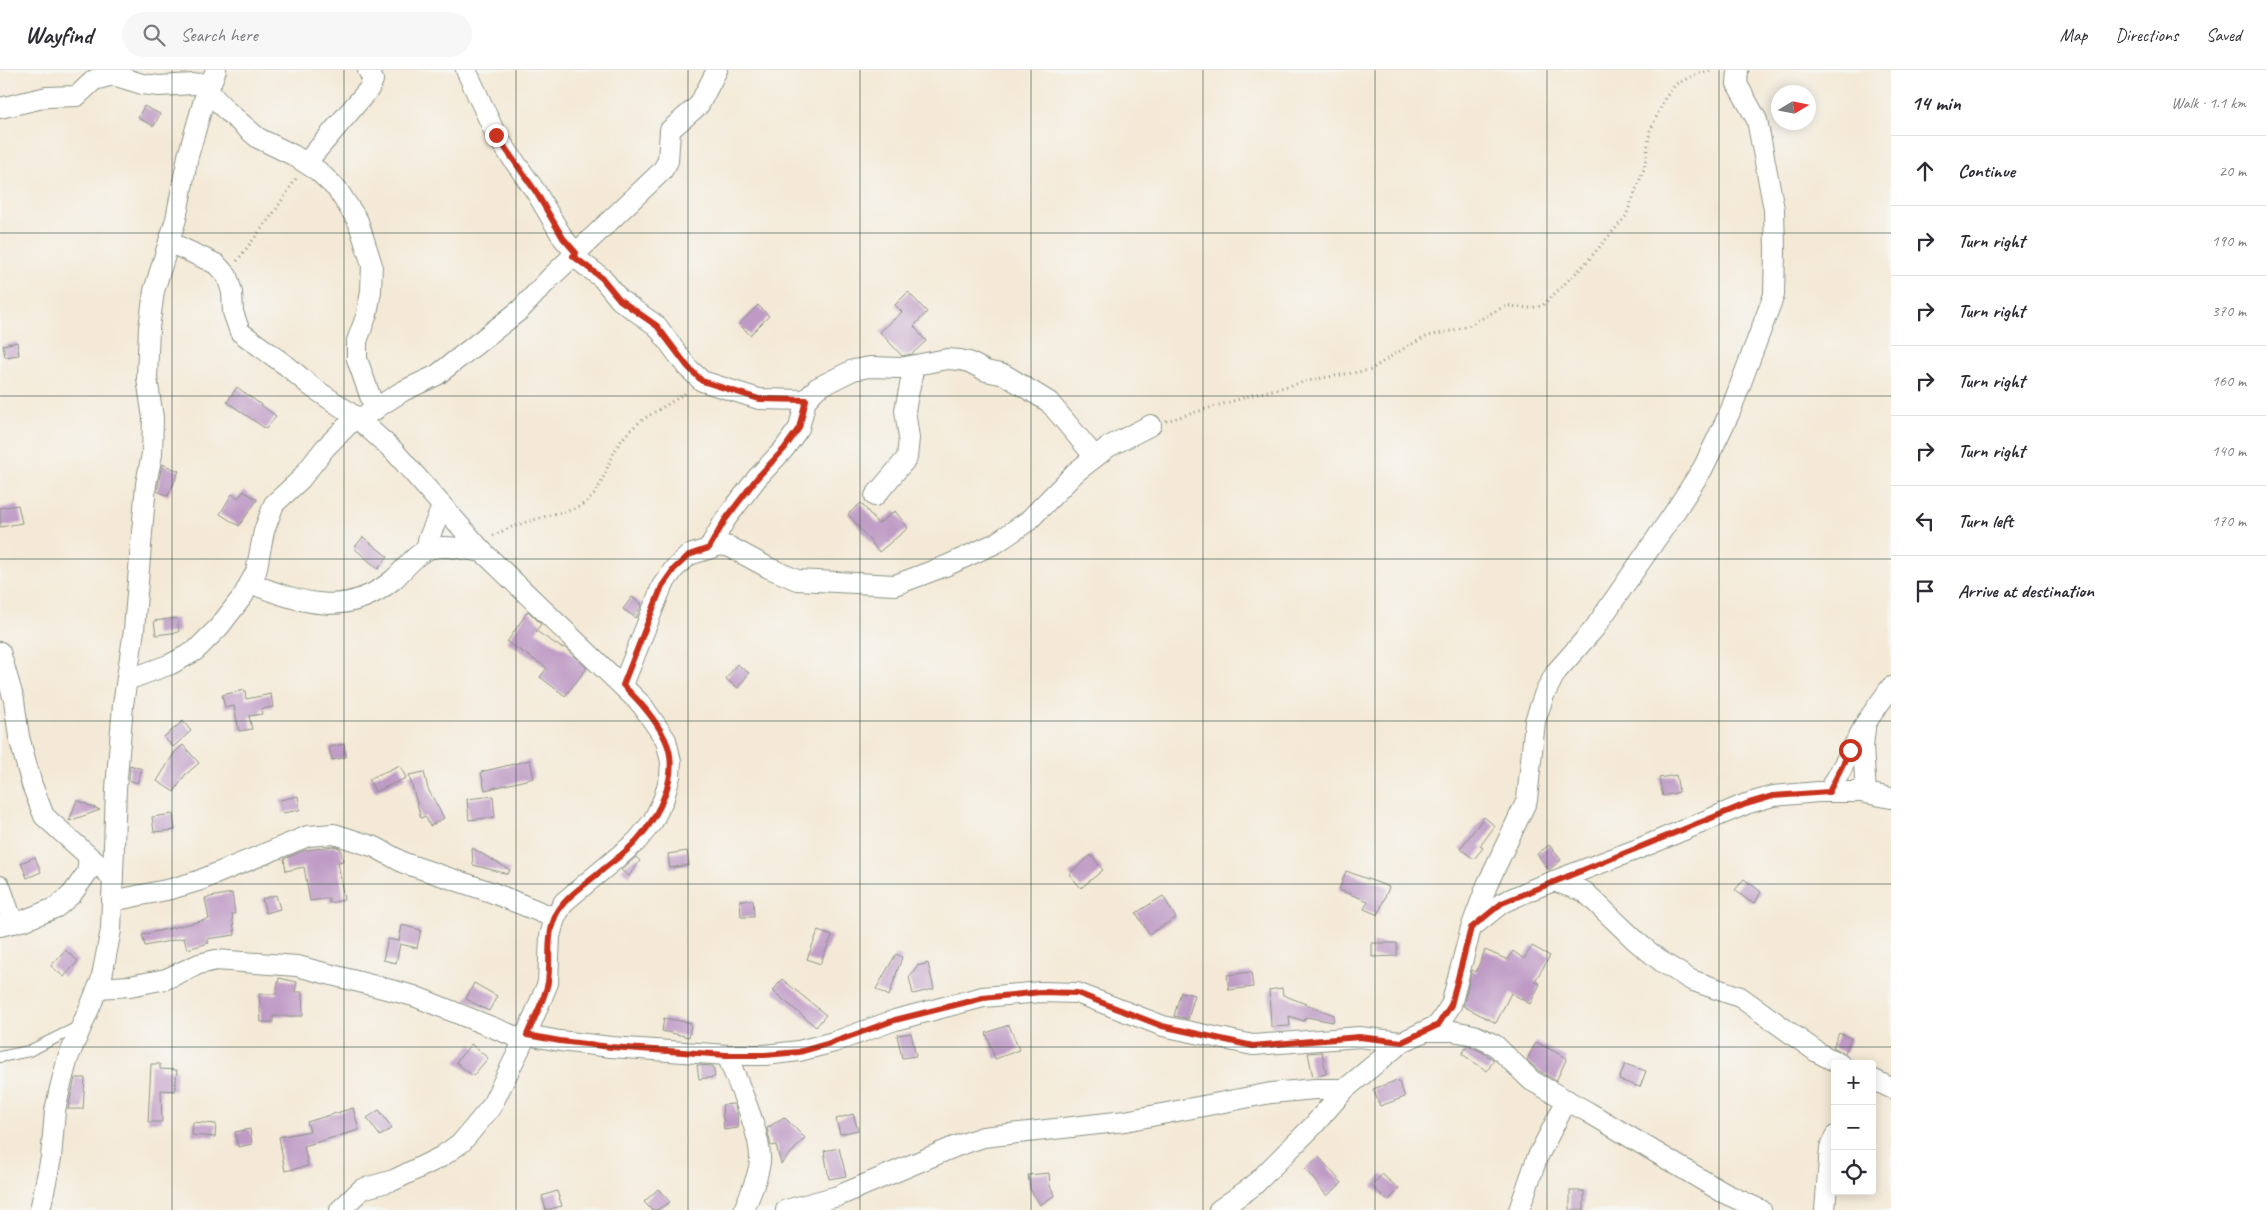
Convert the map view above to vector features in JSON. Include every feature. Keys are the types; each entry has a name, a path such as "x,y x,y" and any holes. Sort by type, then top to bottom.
{"street":[{"path":"466,70 496,135 536,192 574,254 602,278 620,300 657,326 688,367 702,381 759,399 806,400"},
{"path":"127,680 171,664 194,651 218,627 243,596 256,572 264,531 274,504 300,480 325,448 363,415 437,375 520,310 574,254 662,171 668,162 670,130 699,105 718,70"},
{"path":"1219,1210 1253,1186 1313,1126 1345,1089 1402,1042 1438,1025 1451,1005 1471,928 1487,885 1526,800 1535,722 1544,695 1556,672 1594,629 1607,611 1703,468 1730,412 1774,295 1774,209 1757,120 1737,84 1738,70"},
{"path":"306,163 369,89 373,80 372,71"},
{"path":"0,108 47,97 77,96 94,80 113,75 142,84 159,86 212,81"},
{"path":"212,81 227,111 258,138 318,171 337,189 358,221 372,265 371,291 367,314 357,341 363,415"},
{"path":"40,1210 51,1158 55,1112 60,1088 68,1058 84,1024 107,958 111,930 116,789 134,630 146,484 152,454 154,418 147,378 149,328 154,291 170,242 188,156 212,81"},
{"path":"170,242 216,264 226,276 232,292 233,312 240,332 288,366 312,387 363,415 480,550 642,705 666,740 671,762 670,776 664,798 653,821 637,841 564,902 554,918 550,936 548,983 525,1037 491,1107 462,1142 441,1157 394,1180 362,1189 340,1210"},
{"path":"709,548 725,520 799,428 806,400 817,388 853,370 870,367 900,368 947,359 969,362 986,371 1005,375 1025,385 1048,402 1073,428 1095,457"},
{"path":"875,496 907,458 909,438 905,410 914,366"},
{"path":"623,685 662,586 674,569 689,555 721,545 730,547 769,568 797,580 895,585 948,565 996,543 1028,521 1076,472 1108,447 1151,426"},
{"path":"428,550 428,540 442,506"},
{"path":"250,583 309,603 347,603 372,595 428,550 440,547 480,550"},
{"path":"0,652 14,700 19,737 32,784 44,816 112,876"},
{"path":"1829,792 1866,722 1891,687"},
{"path":"1866,722 1863,747 1866,792"},
{"path":"1471,928 1502,903 1746,804 1773,796 1829,792 1866,792 1891,798"},
{"path":"112,901 198,881 308,836 334,834 375,847 413,866 491,892 554,918"},
{"path":"0,886 6,925 57,907 72,894 87,873 89,856"},
{"path":"1554,881 1585,892 1637,942 1662,962 1691,980 1740,997 1817,1052 1832,1060"},
{"path":"98,988 130,986 166,979 199,964 216,960 297,966 414,996 525,1037 611,1047 726,1055 765,1055 799,1052 834,1042 895,1020 983,998 1041,992 1077,993 1162,1026 1253,1046 1359,1037 1402,1042"},
{"path":"1427,1031 1453,1031 1474,1035 1495,1046 1532,1081 1724,1193 1761,1210"},
{"path":"726,1055 757,1137 760,1161 755,1185 744,1210"},
{"path":"1876,1081 1891,1088"},
{"path":"786,1210 838,1196 954,1147 983,1137 1125,1121 1271,1093 1316,1089 1345,1089"},
{"path":"1519,1210 1536,1158 1566,1100"},
{"path":"1825,1210 1831,1146"}],"lane":[{"path":"0,1057 29,1051 84,1024"}],"path":[{"path":"1151,426 1253,395 1316,379 1370,370 1428,336 1468,326 1501,308 1510,306 1530,308 1542,306 1585,264 1626,216 1644,169 1650,131 1665,98 1676,84 1710,70"},
{"path":"226,276 275,211 306,163"},
{"path":"480,550 493,535 511,526 575,510 588,502 599,486 617,446 637,423 702,381"}],"building":[{"path":"144,106 160,114 154,126 138,118"},
{"path":"908,292 927,312 914,326 926,341 912,354 902,356 880,332 902,312 895,305"},
{"path":"758,305 769,316 750,335 739,324"},
{"path":"17,342 19,355 5,357 3,345"},
{"path":"237,387 276,416 266,429 227,402"},
{"path":"162,464 179,471 168,496 157,491"},
{"path":"244,491 257,500 239,526 220,514 232,494 238,498"},
{"path":"861,503 878,524 895,511 908,528 879,552 848,514"},
{"path":"18,505 22,523 0,527 0,508"},
{"path":"363,537 388,557 378,569 354,548"},
{"path":"632,597 642,604 636,618 623,609"},
{"path":"528,611 541,624 536,631 562,648 564,647 587,668 565,696 540,677 547,668 507,642"},
{"path":"177,618 179,632 156,635 154,621"},
{"path":"737,664 749,673 738,688 726,679"},
{"path":"245,690 246,699 271,694 273,707 261,709 262,714 249,716 252,729 239,731 234,706 225,708 222,695"},
{"path":"183,721 191,731 173,747 164,737"},
{"path":"344,744 346,757 332,760 329,747"},
{"path":"183,745 199,763 185,775 174,792 157,781 175,752"},
{"path":"530,760 534,778 485,790 481,772"},
{"path":"130,765 142,769 137,783 129,780"},
{"path":"400,765 406,778 375,792 369,779"},
{"path":"424,772 428,789 444,818 430,826 425,816 421,818 409,775"},
{"path":"1676,775 1679,792 1663,796 1659,778"},
{"path":"298,796 300,810 283,813 280,800"},
{"path":"493,796 495,817 469,820 467,799"},
{"path":"77,800 100,810 69,821"},
{"path":"173,814 175,830 154,832 152,817"},
{"path":"1484,817 1495,826 1480,846 1483,848 1474,859 1460,849"},
{"path":"1549,845 1561,860 1549,870 1537,854"},
{"path":"333,846 340,848 343,861 338,862 344,900 329,903 329,898 310,901 304,867 286,871 284,859 303,851"},
{"path":"472,848 510,870 508,874 473,865"},
{"path":"687,851 689,865 670,868 668,854"},
{"path":"1091,855 1103,870 1081,888 1069,874"},
{"path":"35,857 41,872 27,878 21,863"},
{"path":"636,857 640,861 629,876 621,870"},
{"path":"1346,871 1389,887 1378,915 1364,909 1368,901 1339,890"},
{"path":"1744,879 1761,892 1755,903 1749,901 1735,890"},
{"path":"232,893 235,935 207,939 209,943 187,949 184,938 145,946 142,935 209,919 205,898"},
{"path":"276,895 280,909 266,913 262,899"},
{"path":"1163,896 1176,918 1149,934 1136,913"},
{"path":"740,900 753,900 754,917 741,917"},
{"path":"402,925 421,930 417,948 400,944 396,963 383,960 388,939 399,941"},
{"path":"818,931 832,936 820,964 807,959"},
{"path":"1372,943 1397,943 1397,956 1372,957"},
{"path":"1532,946 1550,956 1535,981 1540,984 1530,1004 1511,993 1496,1023 1463,1006 1472,970 1476,972 1485,950 1508,960 1513,951 1524,959"},
{"path":"65,950 78,961 64,977 51,966"},
{"path":"896,954 902,957 889,996 876,989"},
{"path":"928,963 934,989 913,994 909,977 917,966"},
{"path":"1251,972 1253,987 1229,990 1227,975"},
{"path":"279,978 297,982 295,992 302,992 303,1016 273,1016 273,1022 261,1022 259,994 276,994"},
{"path":"782,979 826,1015 816,1027 773,991"},
{"path":"474,983 497,996 489,1011 466,999"},
{"path":"1282,988 1283,995 1334,1015 1333,1022 1306,1017 1304,1021 1289,1016 1290,1026 1271,1027 1269,990"},
{"path":"1181,992 1195,995 1188,1019 1174,1016"},
{"path":"664,1018 691,1023 689,1037 662,1031"},
{"path":"1009,1025 1019,1050 995,1059 986,1033"},
{"path":"911,1033 916,1056 902,1058 897,1035"},
{"path":"1839,1033 1851,1038 1845,1053 1833,1047"},
{"path":"1536,1042 1567,1058 1556,1081 1539,1071 1527,1060"},
{"path":"471,1044 488,1058 473,1076 456,1062"},
{"path":"1467,1046 1482,1052 1494,1060 1487,1071 1462,1054"},
{"path":"1322,1052 1326,1074 1313,1077 1308,1053"},
{"path":"151,1064 160,1064 160,1069 177,1070 175,1091 161,1090 162,1122 148,1122"},
{"path":"1625,1064 1646,1071 1640,1087 1619,1080"},
{"path":"697,1065 713,1066 715,1077 699,1079"},
{"path":"75,1078 85,1078 83,1109 68,1109"},
{"path":"1398,1080 1405,1097 1380,1106 1373,1089"},
{"path":"734,1104 738,1128 724,1130 722,1105"},
{"path":"353,1108 359,1130 304,1146 308,1166 285,1171 279,1137 310,1131 307,1122"},
{"path":"379,1110 392,1128 380,1136 367,1118"},
{"path":"853,1114 858,1130 840,1134 836,1119"},
{"path":"784,1117 805,1138 781,1164 776,1145 771,1146 767,1128"},
{"path":"193,1122 216,1124 215,1137 192,1135"},
{"path":"250,1129 252,1144 238,1147 235,1132"},
{"path":"839,1148 846,1176 829,1179 824,1151"},
{"path":"1319,1157 1342,1183 1327,1196 1305,1169"},
{"path":"1049,1173 1050,1186 1055,1195 1040,1205 1030,1189 1028,1175"},
{"path":"1382,1174 1399,1189 1388,1201 1372,1186"},
{"path":"658,1189 670,1202 657,1210 652,1210 644,1202"},
{"path":"557,1191 562,1206 546,1210 542,1196"},
{"path":"1570,1191 1584,1191 1584,1210 1570,1210"}],"route":[{"path":"496,135 514,158 563,238 576,253 573,256 602,278 620,300 657,326 688,367 702,381 759,399 806,400 799,428 725,520 709,548 689,555 674,569 662,586 623,685 642,705 666,740 671,762 670,776 664,798 653,821 637,841 564,902 554,918 550,936 548,983 527,1035 611,1047 726,1055 765,1055 799,1052 834,1042 895,1020 983,998 1041,992 1077,993 1162,1026 1253,1046 1359,1037 1402,1042 1417,1037 1438,1025 1451,1005 1471,928 1502,903 1746,804 1773,796 1829,792 1850,750"}]}
